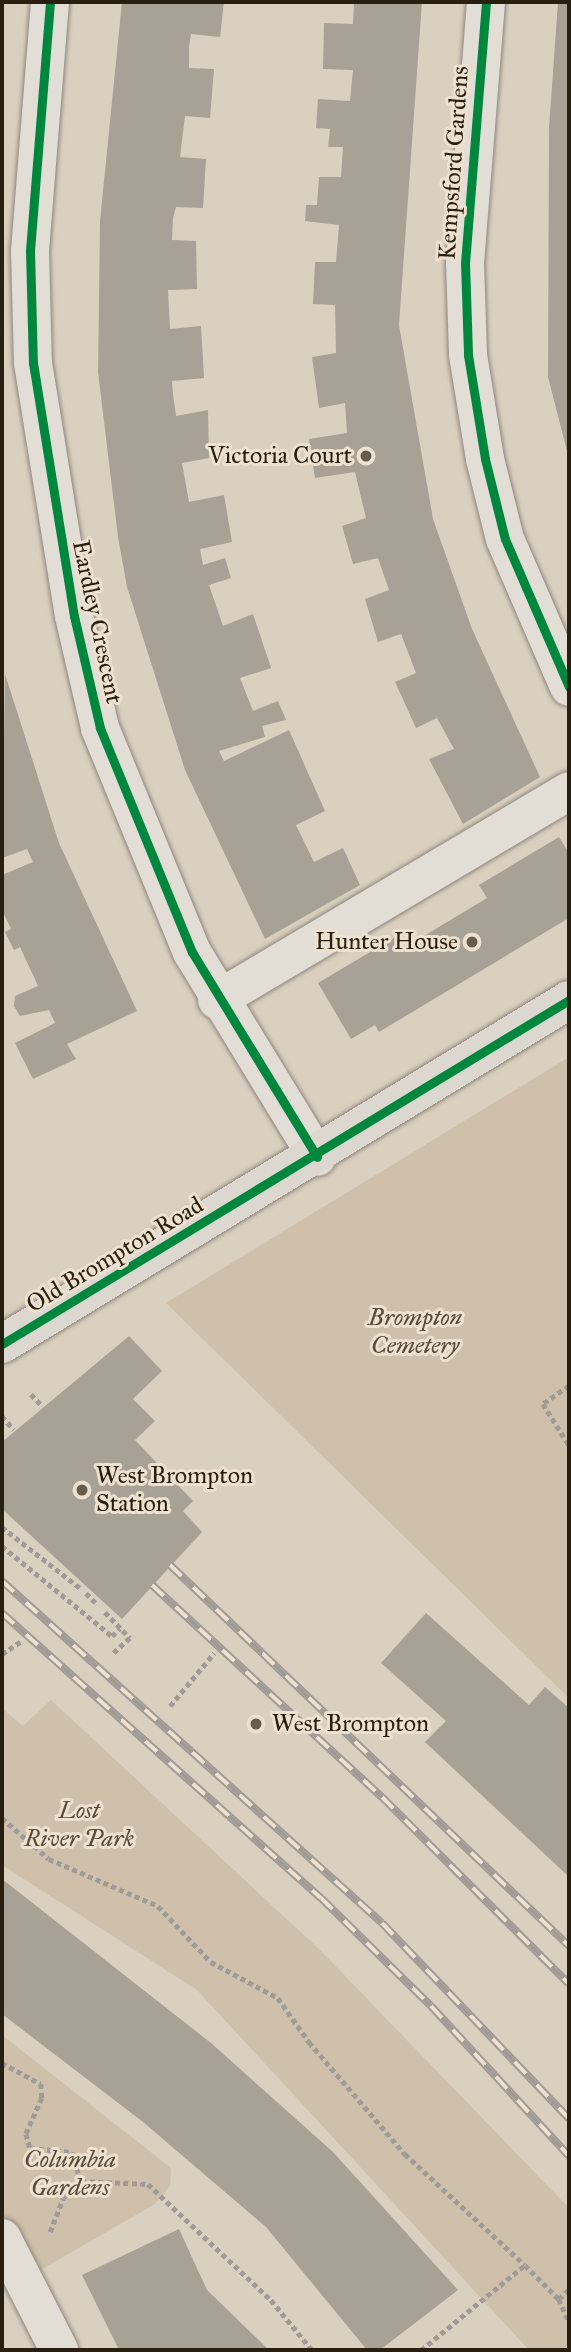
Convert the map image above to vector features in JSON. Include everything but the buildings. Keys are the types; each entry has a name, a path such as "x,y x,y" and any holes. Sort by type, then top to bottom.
{"main road":[{"name":"Old Brompton Road","path":"2,1344 317,1157 569,1000"}],"street":[{"name":"Eardley Crescent","path":"50,2 30,251 33,363 48,476 100,728 191,952 217,1000 317,1157"},
{"name":"Kempsford Gardens","path":"486,2 465,263 468,355 485,459 505,539 569,687"},
{"path":"217,1000 569,791"},
{"path":"9,2250 58,2350"}],"path":[{"path":"569,1387 543,1405 569,1445"},
{"path":"31,1394 42,1406"},
{"path":"2,1416 14,1430"},
{"path":"2,1527 46,1557 80,1588"},
{"path":"2,1546 112,1636 120,1628"},
{"path":"46,1557 51,1553"},
{"path":"86,1593 98,1605"},
{"path":"105,1612 130,1638 112,1655"},
{"path":"2,1654 20,1642"},
{"path":"170,1706 214,1653"},
{"path":"2,1818 49,1859 158,1906 211,1962 278,1998 309,2042 405,2154 559,2299 569,2322"},
{"path":"2,2063 41,2084 42,2098 26,2134 30,2148 72,2152 81,2181"},
{"path":"9,2250 51,2231 63,2198 81,2181 148,2184 271,2300 312,2350"},
{"path":"421,2350 525,2265"},
{"path":"559,2299 569,2289"}],"green space":[{"name":"Brompton Cemetery","path":"569,1057 569,1698 166,1303"},
{"name":"Lost River Park","path":"51,1700 320,1950 569,2208 569,2350 529,2350 197,1990 2,1865 2,1708 23,1726"},
{"name":"Columbia Gardens","path":"2,2035 171,2168 170,2186 155,2204 37,2272 2,2212"}],"railway":[{"path":"170,1565 569,1946"},
{"path":"2,1581 382,1923 569,2119"},
{"path":"152,1585 382,1797 569,1984"},
{"path":"2,1613 321,1898 431,2006 569,2156"}],"cycle path":[{"path":"50,2 30,251 33,363 74,616 100,728 192,952 317,1157"},
{"path":"486,2 465,263 468,355 485,459 505,539 569,687"},
{"path":"2,1344 569,1000"}],"place":[{"name":"Victoria Court","path":"366,456"},
{"name":"Hunter House","path":"472,942"},
{"name":"West Brompton Station","path":"82,1490"},
{"name":"West Brompton","path":"256,1724"}]}
